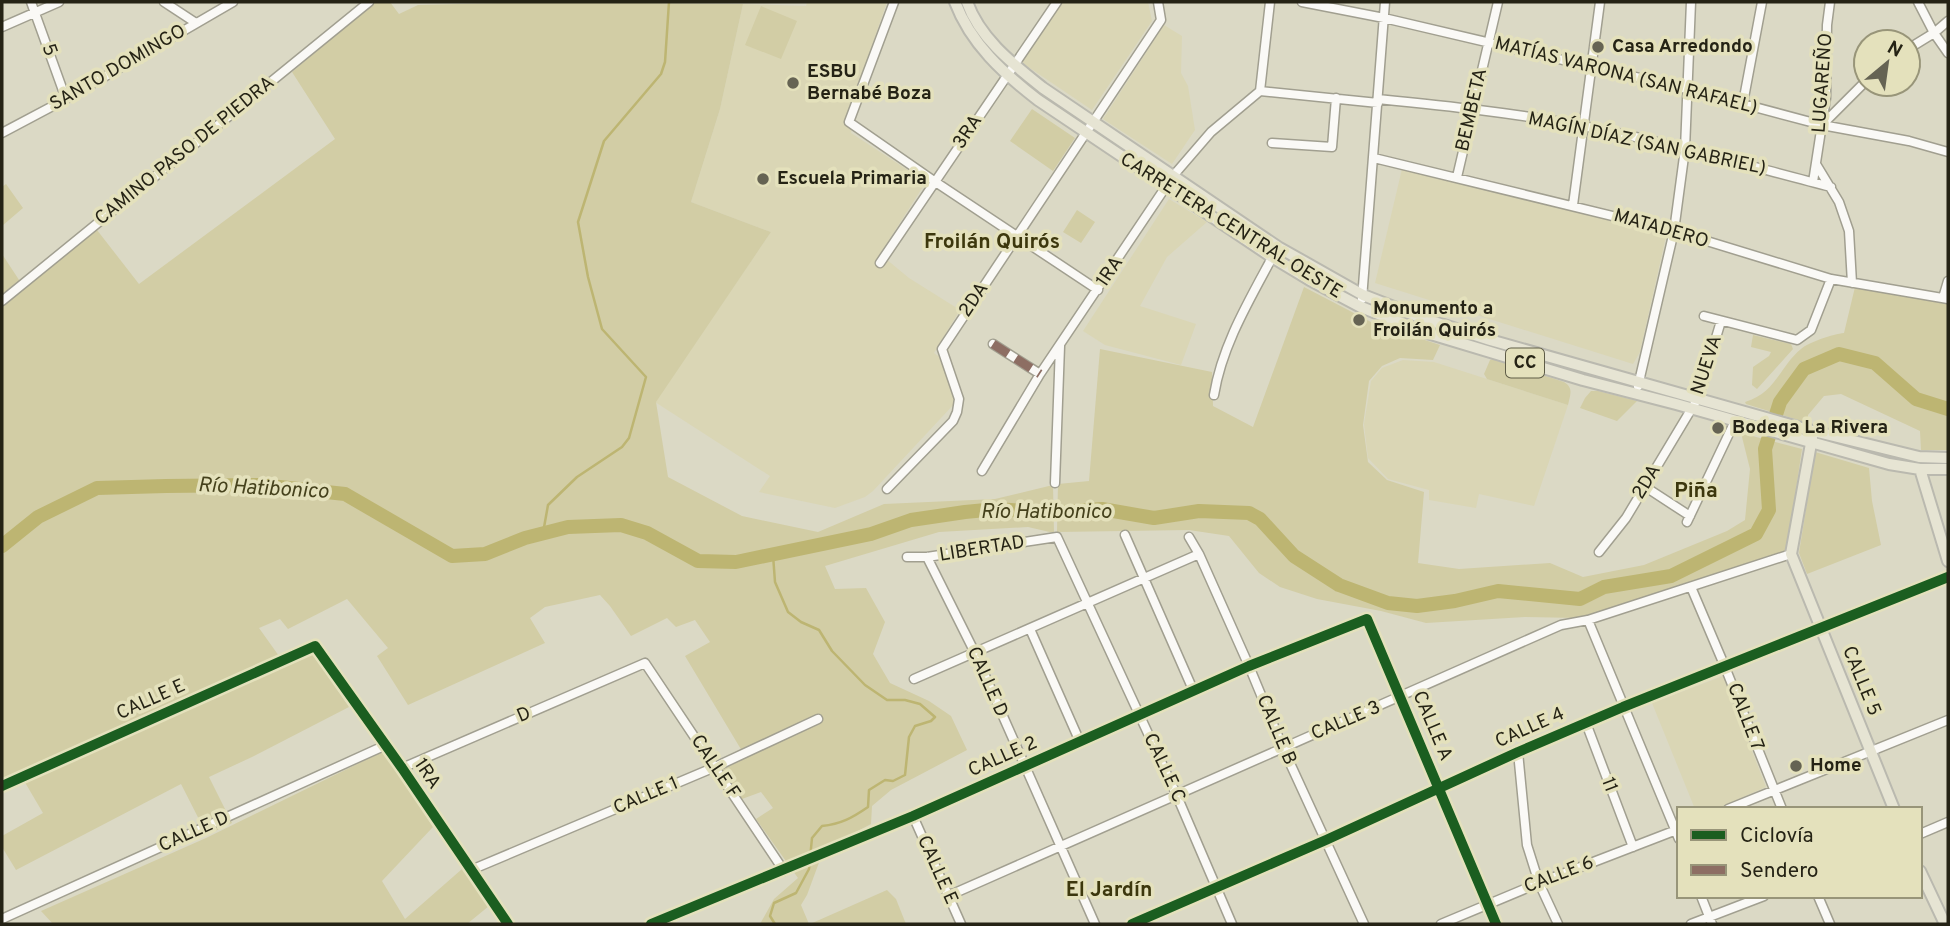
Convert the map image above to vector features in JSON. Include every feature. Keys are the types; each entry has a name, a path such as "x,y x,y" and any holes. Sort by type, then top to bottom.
{"main road":[{"name":"CARRETERA CENTRAL OESTE","path":"955,2 979,46 1006,76 1086,134 1170,181"},
{"name":"CARRETERA CENTRAL OESTE","path":"967,2 988,38 1014,65 1170,181 1275,252 1362,301 1422,318 1488,345 1638,388 1737,421 1919,457 1948,458"},
{"name":"CARRETERA CENTRAL OESTE","path":"1638,388 1698,398 1742,410 1808,435"},
{"name":"CC","path":"1808,435 1889,464 1920,469 1948,469"},
{"path":"1791,554 1808,435"},
{"path":"1920,469 1948,561"},
{"name":"CALLE 5","path":"1791,554 1893,807"},
{"path":"1922,875 1945,924"}],"street":[{"name":"5","path":"32,2 66,99"},
{"path":"2,27 59,2"},
{"path":"164,2 196,23"},
{"path":"213,2 218,10"},
{"name":"SANTO DOMINGO","path":"2,133 233,2"},
{"name":"CAMINO PASO DE PIEDRA","path":"2,301 369,2"},
{"path":"894,2 849,122 1098,290"},
{"name":"3RA","path":"880,263 1056,2"},
{"name":"2DA","path":"887,489 954,421 959,399 942,349 1161,20 1158,2"},
{"path":"1260,90 1270,2"},
{"name":"MATÍAS VARONA (SAN RAFAEL)","path":"1302,2 1488,42 1687,89 1822,125 1909,141 1948,152"},
{"path":"1362,301 1385,2"},
{"name":"BEMBETA","path":"1457,177 1498,2"},
{"path":"1573,205 1601,2"},
{"path":"1638,388 1674,231 1685,149 1691,2"},
{"path":"1743,103 1762,2"},
{"name":"LUGAREÑO","path":"1813,182 1826,98 1830,2"},
{"path":"1918,2 1948,53"},
{"path":"1922,40 1948,21"},
{"name":"MAGÍN DÍAZ (SAN GABRIEL)","path":"1260,90 1472,108 1584,126 1831,187"},
{"name":"1RA","path":"982,471 1040,374 1170,181 1211,132 1260,90"},
{"path":"1822,125 1852,95"},
{"path":"1272,143 1332,147 1336,98"},
{"name":"MATADERO","path":"1374,158 1674,231 1831,279 1946,299"},
{"path":"1816,164 1839,202 1849,231 1852,283"},
{"path":"1214,395 1218,371 1226,349 1275,252"},
{"name":"NUEVA","path":"1704,316 1797,340 1811,330 1831,279"},
{"path":"1946,299 1948,281"},
{"name":"NUEVA","path":"1692,408 1698,398 1721,321"},
{"path":"993,344 1040,374"},
{"path":"1055,483 1060,346"},
{"name":"2DA","path":"1599,552 1626,518 1692,408"},
{"path":"1644,486 1688,519 1737,421"},
{"path":"1125,535 1194,692"},
{"name":"LIBERTAD","path":"907,557 927,557 1057,537"},
{"name":"CALLE C","path":"1057,537 1177,796 1231,924"},
{"name":"CALLE B","path":"1188,537 1199,554 1283,748 1364,924"},
{"path":"914,679 1199,554"},
{"name":"CALLE 3","path":"948,896 1561,625 1588,620 1791,554"},
{"name":"CALLE D","path":"927,557 975,653 1095,924"},
{"name":"CALLE 4","path":"1132,924 1623,707 1948,577"},
{"name":"CALLE 7","path":"1691,587 1781,807"},
{"name":"CALLE 2","path":"651,924 784,871 1249,666 1367,619"},
{"name":"CALLE A","path":"1367,619 1496,924"},
{"path":"1588,620 1677,829"},
{"path":"1030,629 1080,742"},
{"name":"1RA","path":"315,646 508,924"},
{"name":"CALLE E","path":"2,786 315,646"},
{"name":"CALLE F","path":"645,663 784,871"},
{"name":"D","path":"402,768 645,663"},
{"name":"CALLE 1","path":"471,870 715,767 818,719"},
{"path":"1733,807 1948,720"},
{"name":"11","path":"1586,723 1633,847"},
{"name":"CALLE D","path":"4,919 386,745"},
{"path":"1518,752 1527,845 1539,883 1558,924"},
{"name":"CALLE E","path":"913,816 961,924"},
{"path":"1922,833 1948,822"},
{"name":"CALLE 6","path":"1441,924 1677,829"},
{"path":"1702,898 1711,920"},
{"path":"1691,924 1711,920 1760,898"},
{"path":"1819,898 1830,924"}],"shaded area":[{"path":"375,2 390,2 399,14 418,5 541,2 743,4 720,109 691,202 771,232 656,402 668,477 742,516 818,532 884,504 995,499 1053,485 1054,533 1028,527 939,532 825,566 835,589 866,588 885,622 873,654 890,683 929,701 951,716 967,750 891,790 872,806 871,824 824,849 801,905 809,924 760,924 774,899 798,878 756,819 773,808 761,792 742,799 721,769 745,756 685,656 710,642 695,620 676,627 667,618 631,636 600,595 545,607 530,618 545,643 408,705 377,656 388,648 347,599 288,629 280,619 259,628 284,663 312,653 349,707 209,777 232,823 207,835 181,784 16,870 2,847 2,836 43,813 20,774 2,783 2,254 23,286 97,230 139,284 335,139 292,72"},
{"path":"807,2 887,2 848,121 852,127 851,133 926,182 880,254 909,278 960,310 934,353 941,358 955,403 873,491 865,497 835,508 759,492 770,476 655,402 771,232 691,202 720,109 743,4 806,6"},
{"path":"1062,2 1148,2 1152,21 1092,110 1021,62"},
{"path":"761,6 797,21 781,59 745,45"},
{"path":"1164,25 1182,36 1181,73 1188,86 1195,130 1172,164 1103,119"},
{"path":"1032,109 1075,138 1053,171 1010,141"},
{"path":"1402,169 1667,232 1640,352 1633,364 1375,283"},
{"path":"6,184 23,208 2,226 2,187"},
{"path":"1169,199 1207,222 1167,257 1140,306 1196,324 1181,365 1105,345 1083,331"},
{"path":"1077,210 1095,222 1081,243 1063,232"},
{"path":"1304,287 1373,323 1440,345 1433,360 1400,358 1382,366 1369,381 1363,425 1368,462 1387,480 1424,492 1418,563 1459,569 1550,563 1583,577 1644,565 1727,531 1745,520 1750,469 1741,433 1802,449 1787,550 1691,586 1580,618 1525,617 1426,623 1317,599 1280,587 1259,573 1229,536 1189,530 1057,532 1058,484 1089,481 1100,349 1212,372 1213,406 1253,427"},
{"path":"1855,287 1948,303 1948,450 1921,450 1920,431 1841,394 1824,396 1808,415 1808,423 1746,404 1745,402 1771,386 1801,349 1821,339 1844,333"},
{"path":"1753,335 1791,344 1793,349 1757,389 1752,385 1753,367 1771,352 1751,347"},
{"path":"1493,359 1564,382 1570,389 1568,405 1487,379 1484,374"},
{"path":"1403,360 1434,362 1568,405 1534,506 1479,494 1476,508 1429,500 1429,490 1388,479 1368,458 1364,424 1371,381 1382,368"},
{"path":"1591,391 1637,401 1617,421 1580,408"},
{"path":"1815,452 1869,468 1872,501 1881,545 1807,574 1799,553"},
{"path":"1723,676 1766,787 1721,807 1694,807 1652,703"},
{"path":"384,751 433,827 382,881 405,919 462,869 489,906 467,924 53,924 41,911 206,838"},
{"path":"887,890 896,899 906,924 810,924"}],"waterway":[{"path":"543,533 548,505 577,477 622,447 629,438 646,377 602,329 588,277 578,222 604,141 661,74 665,62 669,2"},
{"name":"Río Hatibonico","path":"2,546 38,517 97,488 261,485 345,494 452,556 485,554 525,538 568,527 621,525 647,533 698,561 736,562 871,534 911,520 965,512 996,509 1052,513 1102,509 1154,518 1199,511 1249,513 1260,519 1294,556 1339,585 1388,603 1417,606 1498,591 1580,599 1604,587 1671,576 1756,534 1769,510 1765,449 1780,402 1804,369 1839,354 1875,363 1916,399 1948,409"},
{"path":"773,555 775,582 788,612 801,622 819,630 832,651 865,685 887,700 905,700 920,704 935,717 915,726 909,737 905,775 893,781 885,780 869,790 868,807 846,820 822,826 812,838 809,869 796,893 774,903 770,916 775,924"}],"marked path":[{"path":"993,344 1040,374"}],"cycle path":[{"path":"1132,924 1623,707 1948,577"},
{"path":"651,924 913,816 1249,666 1367,619 1496,924"},
{"path":"2,786 315,646 508,924"}],"place":[{"name":"Casa Arredondo","path":"1598,47"},
{"name":"ESBU Bernabé Boza","path":"793,83"},
{"name":"Escuela Primaria","path":"763,179"},
{"name":"Monumento a Froilán Quirós","path":"1359,320"},
{"name":"Bodega La Rivera","path":"1718,428"},
{"name":"Home","path":"1796,766"}],"district":[{"name":"Froilán Quirós","path":"992,242"},
{"name":"Piña","path":"1696,491"},
{"name":"El Jardín","path":"1109,890"}]}
